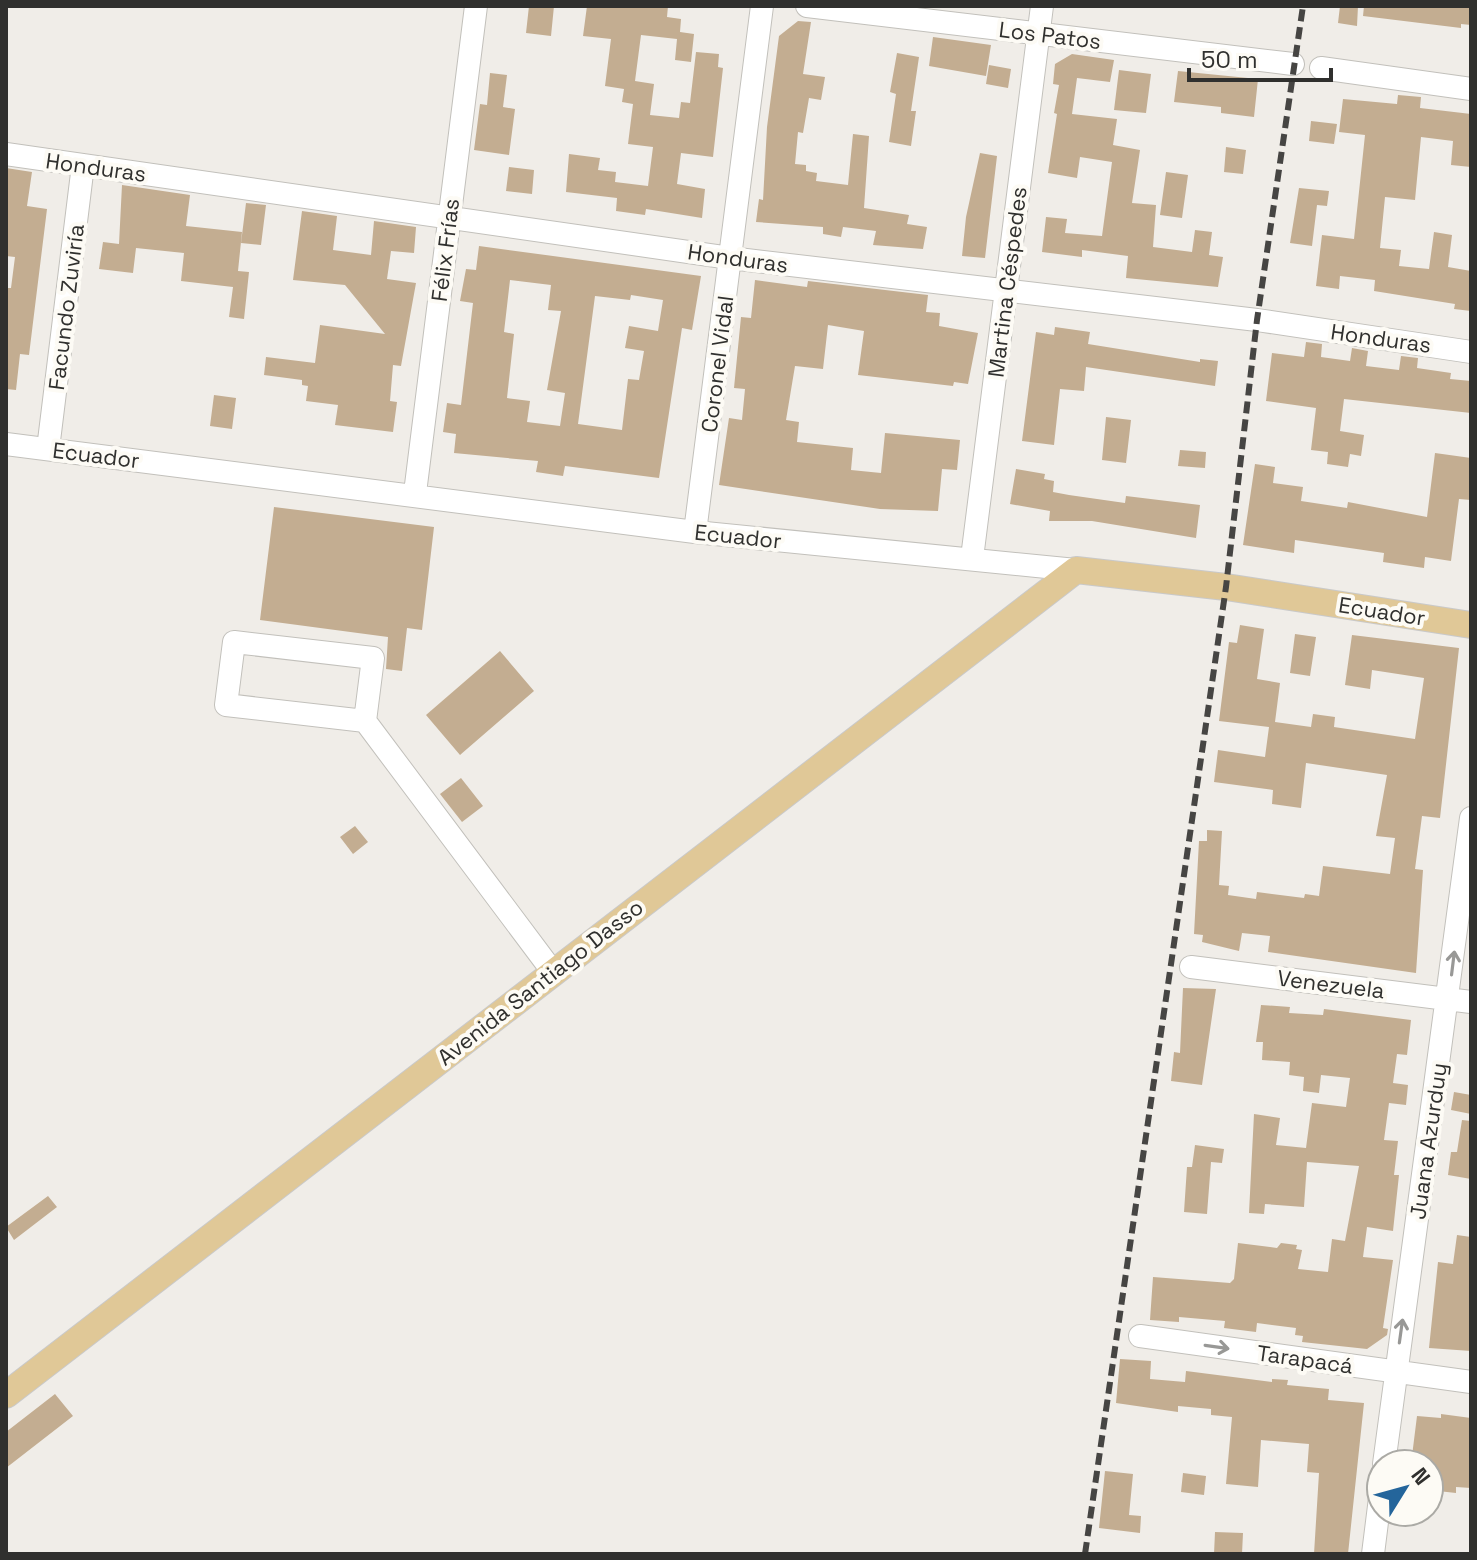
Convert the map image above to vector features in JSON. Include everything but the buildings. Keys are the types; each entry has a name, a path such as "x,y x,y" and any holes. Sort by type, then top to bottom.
{"main road":[{"name":"Ecuador","path":"1076,570 1226,587 1471,625"},
{"name":"Avenida Santiago Dasso","path":"6,1395 1076,570"}],"street":[{"name":"Félix Frías","path":"415,493 476,6"},
{"name":"Coronel Vidal","path":"695,532 762,6"},
{"name":"Los Patos","path":"807,6 1293,64"},
{"name":"Martina Céspedes","path":"972,558 1042,6"},
{"path":"1321,68 1471,89"},
{"name":"Honduras","path":"6,154 730,258 1257,320 1471,352"},
{"name":"Facundo Zuviría","path":"48,449 83,165"},
{"name":"Ecuador","path":"6,444 415,493 695,532 1076,570"},
{"path":"365,721 226,705 234,642 373,658 365,721 553,972"},
{"name":"Juana Azurduy","path":"1386,1448 1471,818"},
{"name":"Venezuela","path":"1191,967 1471,1002"},
{"name":"Tarapacá","path":"1140,1336 1471,1382"},
{"path":"1373,1554 1376,1528"}],"railway":[{"path":"1085,1554 1226,587 1257,320 1303,6"}]}
